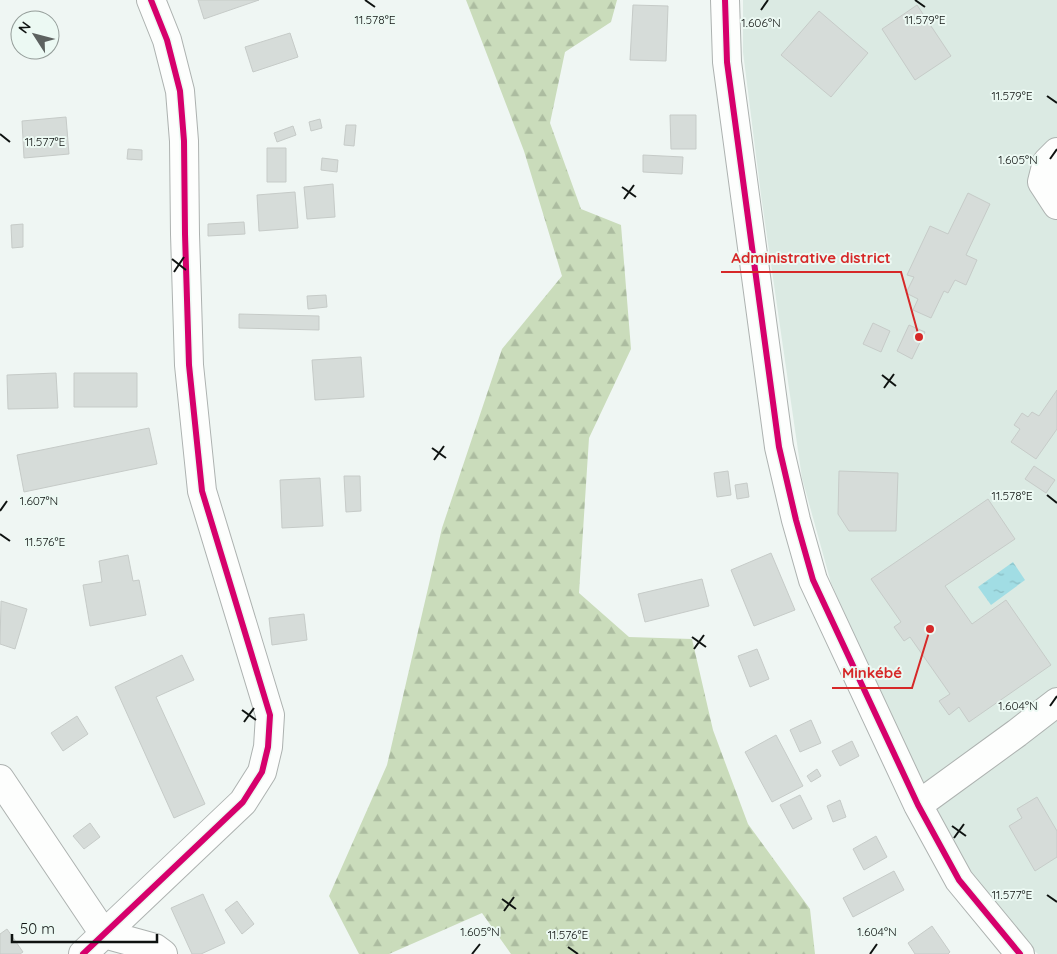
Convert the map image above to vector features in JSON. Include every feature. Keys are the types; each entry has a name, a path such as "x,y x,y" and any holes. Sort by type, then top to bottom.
{"street":[{"path":"83,954 243,802 262,772 268,747 270,715 202,490 189,365 184,141 180,91 166,40 151,0"},
{"path":"725,0 727,62 779,447 796,520 813,580 918,805 958,880 1020,954"},
{"path":"1057,152 1047,162 1042,182 1057,205"},
{"path":"918,805 1017,734 1057,702"},
{"path":"0,778 104,934 155,948 163,954"}],"shaded area":[{"path":"743,0 1057,0 1057,954 1038,954 1027,944 962,862 919,779 831,583 802,478 761,195 743,52"}],"green space":[{"path":"466,0 617,0 611,22 565,52 550,123 581,209 621,225 631,349 589,438 579,593 629,637 692,639 713,730 748,824 810,909 815,954 511,954 482,913 389,954 359,954 329,896 387,765 442,528 502,349 562,276 524,151"}],"water":[{"path":"1013,562 1025,580 991,605 978,587"}],"building":[{"path":"198,0 259,0 204,19"},
{"path":"633,5 668,6 666,61 630,60"},
{"path":"917,5 951,56 915,80 882,29"},
{"path":"819,11 868,53 831,97 781,55"},
{"path":"290,33 298,57 253,72 245,47"},
{"path":"670,115 696,115 696,149 671,149"},
{"path":"66,117 69,154 24,158 22,121"},
{"path":"320,119 322,128 311,131 309,122"},
{"path":"346,125 356,125 354,146 344,145"},
{"path":"293,126 296,135 277,142 274,133"},
{"path":"267,148 286,148 286,182 267,182"},
{"path":"128,149 142,150 142,160 127,159"},
{"path":"643,155 683,157 682,174 643,172"},
{"path":"322,158 338,160 337,172 321,170"},
{"path":"333,184 335,217 307,219 304,187"},
{"path":"295,192 298,228 259,231 257,195"},
{"path":"968,193 990,204 966,255 977,260 966,285 955,280 948,293 944,291 931,318 913,310 918,299 906,293 914,277 907,275 930,226 948,234"},
{"path":"244,222 245,234 208,236 208,224"},
{"path":"23,224 23,247 12,248 11,225"},
{"path":"326,295 327,307 308,309 307,296"},
{"path":"239,314 319,316 319,330 239,328"},
{"path":"873,323 890,331 881,352 863,344"},
{"path":"909,325 925,332 912,359 897,351"},
{"path":"361,357 364,397 315,400 312,360"},
{"path":"56,373 58,408 8,409 7,375"},
{"path":"74,373 137,373 137,407 74,407"},
{"path":"1057,390 1057,429 1036,459 1011,442 1020,429 1014,425 1022,413 1028,417 1032,412 1039,416"},
{"path":"149,428 157,464 24,492 17,455"},
{"path":"1034,466 1055,480 1046,493 1025,479"},
{"path":"728,471 731,495 717,497 714,473"},
{"path":"839,471 898,473 896,531 849,531 838,514"},
{"path":"344,476 360,476 361,511 346,512"},
{"path":"320,478 323,526 282,528 280,480"},
{"path":"747,483 749,497 737,499 735,485"},
{"path":"988,499 1015,539 945,586 972,624 1006,600 1051,665 969,722 959,707 949,715 939,701 950,694 910,637 904,641 894,627 901,622 871,579"},
{"path":"771,553 795,610 754,626 731,570"},
{"path":"128,555 133,581 139,580 146,615 90,626 83,585 102,582 99,561"},
{"path":"702,579 709,606 645,622 638,594"},
{"path":"1,601 27,609 15,649 0,644"},
{"path":"304,614 307,640 272,645 269,618"},
{"path":"757,649 769,679 750,687 738,656"},
{"path":"182,655 194,680 156,697 205,804 174,818 115,687"},
{"path":"77,716 88,734 63,751 51,733"},
{"path":"811,720 821,743 800,752 790,730"},
{"path":"776,735 803,786 772,802 745,752"},
{"path":"852,741 859,756 840,766 832,751"},
{"path":"817,769 821,776 811,782 807,776"},
{"path":"800,795 812,819 793,829 780,805"},
{"path":"1037,797 1057,831 1057,857 1035,871 1009,826 1022,818 1017,809"},
{"path":"840,800 846,817 833,822 827,806"},
{"path":"90,823 100,837 84,849 73,836"},
{"path":"876,836 887,857 864,870 853,849"},
{"path":"894,871 904,890 853,917 843,898"},
{"path":"203,894 225,943 201,954 192,954 171,908"},
{"path":"237,901 254,924 242,934 225,910"},
{"path":"932,926 950,952 948,954 915,954 908,943"},
{"path":"7,929 23,952 20,954 0,954 0,934"}],"cycle path":[{"path":"83,954 243,802 262,772 268,747 270,715 202,491 189,365 184,141 180,91 167,40 151,0"},
{"path":"725,0 727,62 779,447 796,520 813,580 918,805 959,880 1020,954"}],"place":[{"name":"Administrative district","path":"919,337"},
{"name":"Minkébé","path":"930,629"}]}
